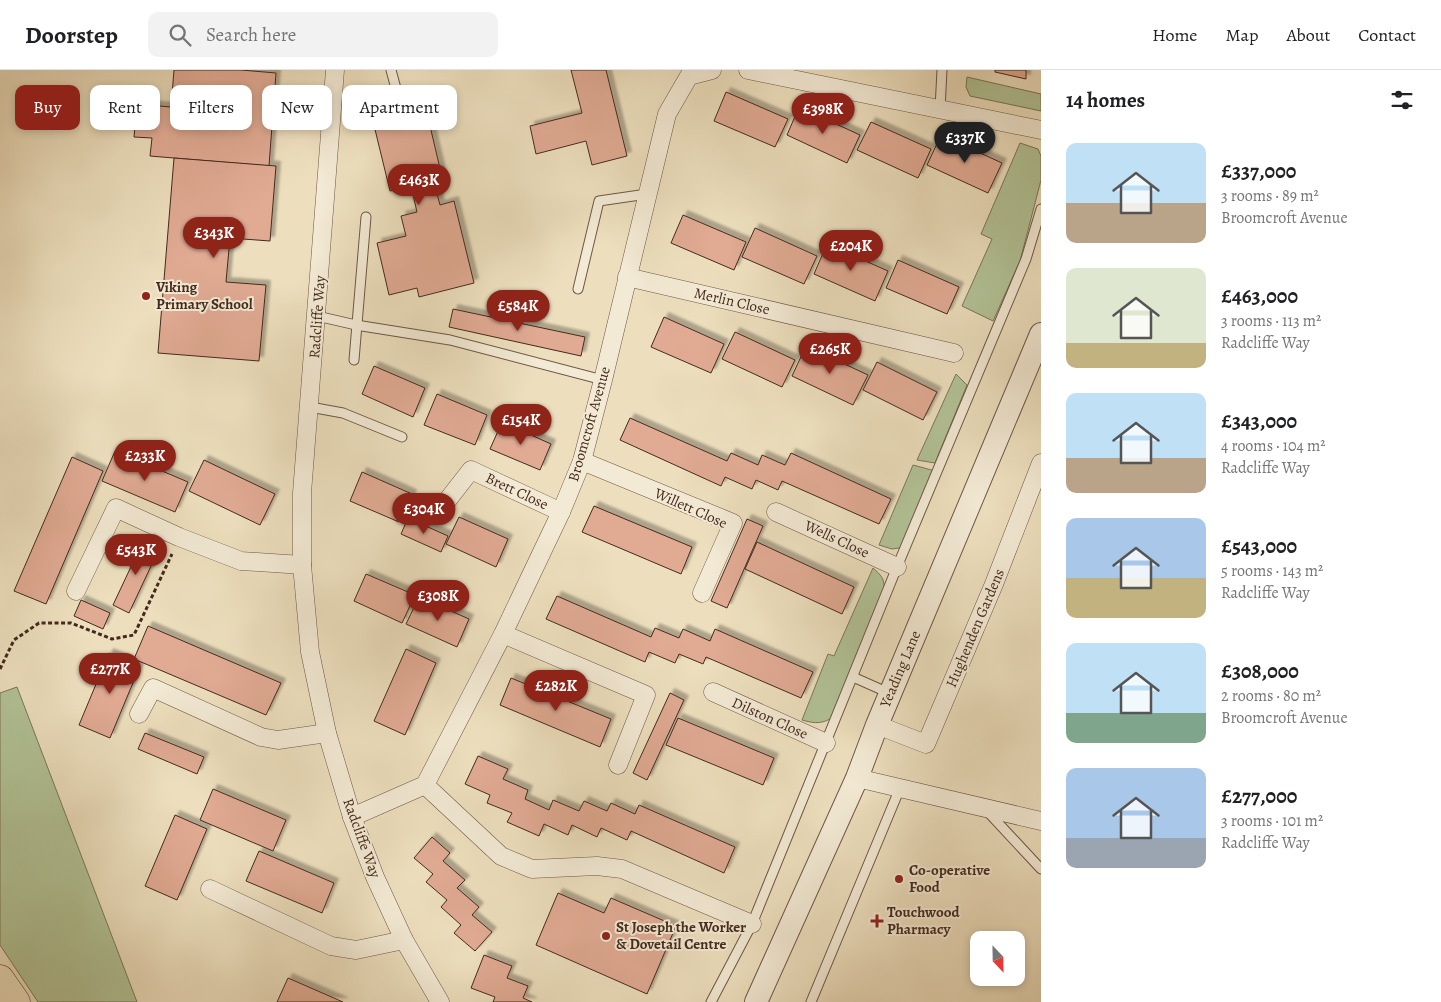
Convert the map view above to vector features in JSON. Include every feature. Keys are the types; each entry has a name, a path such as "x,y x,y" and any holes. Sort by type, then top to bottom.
{"highway":[{"path":"0,980 16,1002"}],"street":[{"name":"Radcliffe Way","path":"336,70 302,493 302,565 310,652 327,733 352,818 375,877 404,940 440,1002"},
{"name":"Broomcroft Avenue","path":"425,785 503,634 561,512 582,461 667,114 689,76 712,70"},
{"path":"748,70 780,74 940,110 1041,130"},
{"name":"Merlin Close","path":"628,277 954,353"},
{"name":"Yeading Lane","path":"756,1002 857,778 877,725 1041,334"},
{"name":"Willett Close","path":"582,461 733,523 702,593"},
{"name":"Hughenden Gardens","path":"877,725 926,744 994,584 1041,463"},
{"name":"Brett Close","path":"436,515 471,470 561,512"},
{"path":"76,591 116,508 179,538 241,561 302,565"},
{"name":"Wells Close","path":"776,512 897,567"},
{"path":"503,634 646,695 618,765"},
{"path":"139,714 152,688 261,737 278,740 327,733"},
{"name":"Dilston Close","path":"713,692 826,743"},
{"path":"857,778 1041,821"},
{"path":"352,818 425,785 501,856 532,869 596,866 622,869 752,924"},
{"path":"210,889 331,946 356,950 404,940"}],"lane":[{"path":"391,70 395,85"},
{"path":"940,110 942,70"},
{"path":"578,289 599,201 647,194"},
{"path":"711,1002 752,924 897,567 1026,259 1041,209"},
{"path":"354,360 366,217"},
{"path":"317,316 356,325 450,340 603,380"},
{"path":"310,407 343,413 402,437"},
{"path":"853,677 890,694"},
{"path":"811,1002 900,788"},
{"path":"984,808 1041,869"}],"path":[{"path":"0,669 14,640 39,623 71,623 112,639 134,635 179,538"}],"green space":[{"path":"967,77 1041,94 1041,111 970,96 966,87"},
{"path":"1020,143 1038,149 1041,156 1041,180 1020,261 993,321 962,306 992,239 981,234"},
{"path":"956,374 967,385 935,463 917,460"},
{"path":"913,465 939,472 909,542 899,548 892,549 879,545"},
{"path":"873,568 882,578 884,590 835,716 827,721 819,722 802,720 828,654 834,656"},
{"path":"17,687 137,1002 38,1002 0,945 0,693"}],"building":[{"path":"174,70 241,70 276,73 275,85 262,85 262,130 272,130 269,166 150,156 152,138 134,137 135,130 160,130 160,106 170,107 170,130 252,130 252,85 173,85"},
{"path":"571,70 606,70 627,156 592,165 586,141 536,154 530,126 582,113"},
{"path":"995,70 1026,70 1026,79 995,72"},
{"path":"726,92 788,119 775,147 714,121"},
{"path":"799,107 860,135 847,163 787,135"},
{"path":"871,122 931,149 918,178 857,150"},
{"path":"375,130 431,130 442,177 433,179 440,205 454,201 474,283 419,297 417,288 389,295 377,243 406,236 401,216 417,212 411,186 390,191"},
{"path":"941,135 1002,163 988,193 927,165"},
{"path":"174,158 276,166 270,241 230,238 226,282 266,285 259,361 158,353"},
{"path":"683,215 746,242 734,270 671,243"},
{"path":"755,228 817,256 804,284 742,257"},
{"path":"827,244 888,271 875,301 814,274"},
{"path":"898,260 959,287 947,314 886,288"},
{"path":"453,309 585,337 581,356 449,327"},
{"path":"664,317 724,344 711,373 651,347"},
{"path":"735,332 795,360 782,387 722,359"},
{"path":"806,346 868,375 853,405 792,376"},
{"path":"877,362 937,392 923,420 863,390"},
{"path":"374,366 425,388 413,417 362,394"},
{"path":"437,394 487,415 475,445 424,425"},
{"path":"630,418 727,461 731,453 758,465 762,455 785,465 791,453 891,499 879,524 782,481 778,490 756,480 752,489 725,477 721,486 620,440"},
{"path":"502,422 551,444 540,470 490,449"},
{"path":"115,451 188,482 175,512 102,481"},
{"path":"72,457 103,471 46,604 14,591"},
{"path":"204,460 275,494 260,525 189,491"},
{"path":"362,472 412,494 399,522 350,501"},
{"path":"594,506 692,547 681,574 582,532"},
{"path":"459,517 508,539 496,567 446,544"},
{"path":"408,518 448,536 441,552 401,534"},
{"path":"747,519 763,526 727,608 711,601"},
{"path":"144,539 160,547 129,613 113,605"},
{"path":"757,542 854,587 842,614 745,569"},
{"path":"366,574 415,595 402,623 354,601"},
{"path":"557,596 651,637 655,628 679,638 683,629 710,641 715,629 813,672 801,698 706,657 703,664 679,654 675,663 649,652 645,662 546,619"},
{"path":"419,597 469,619 457,647 406,624"},
{"path":"81,600 110,613 103,629 74,616"},
{"path":"148,626 281,683 266,715 134,659"},
{"path":"406,649 436,663 405,735 374,721"},
{"path":"109,653 140,666 110,738 79,725"},
{"path":"511,678 611,719 600,747 500,705"},
{"path":"670,693 684,700 647,780 633,773"},
{"path":"678,718 774,758 763,785 666,745"},
{"path":"145,733 204,757 197,774 138,749"},
{"path":"478,756 508,769 503,779 528,790 525,799 549,810 553,800 579,811 584,801 607,811 611,803 635,814 639,805 735,847 724,873 631,831 627,840 601,828 597,837 572,825 568,835 544,824 539,836 507,822 512,813 487,803 490,795 465,784"},
{"path":"213,789 286,820 273,851 200,820"},
{"path":"175,815 207,829 177,900 145,886"},
{"path":"432,837 450,853 443,861 465,880 457,888 479,907 472,915 492,932 475,951 454,933 461,925 441,907 447,900 426,882 433,874 414,858"},
{"path":"259,851 334,883 322,913 246,881"},
{"name":"St Joseph the Worker & Dovetail Centre","path":"558,893 604,913 611,898 676,926 647,994 536,945"},
{"path":"484,955 512,966 507,978 528,986 523,998 532,1002 493,1002 495,997 471,988"},
{"path":"288,978 343,1002 277,1002"}],"place":[{"name":"Viking Primary School","path":"146,296"},
{"name":"Co-operative Food","path":"899,879"},
{"name":"Touchwood Pharmacy","path":"877,921"},
{"name":"St Joseph the Worker & Dovetail Centre","path":"606,936"}]}
